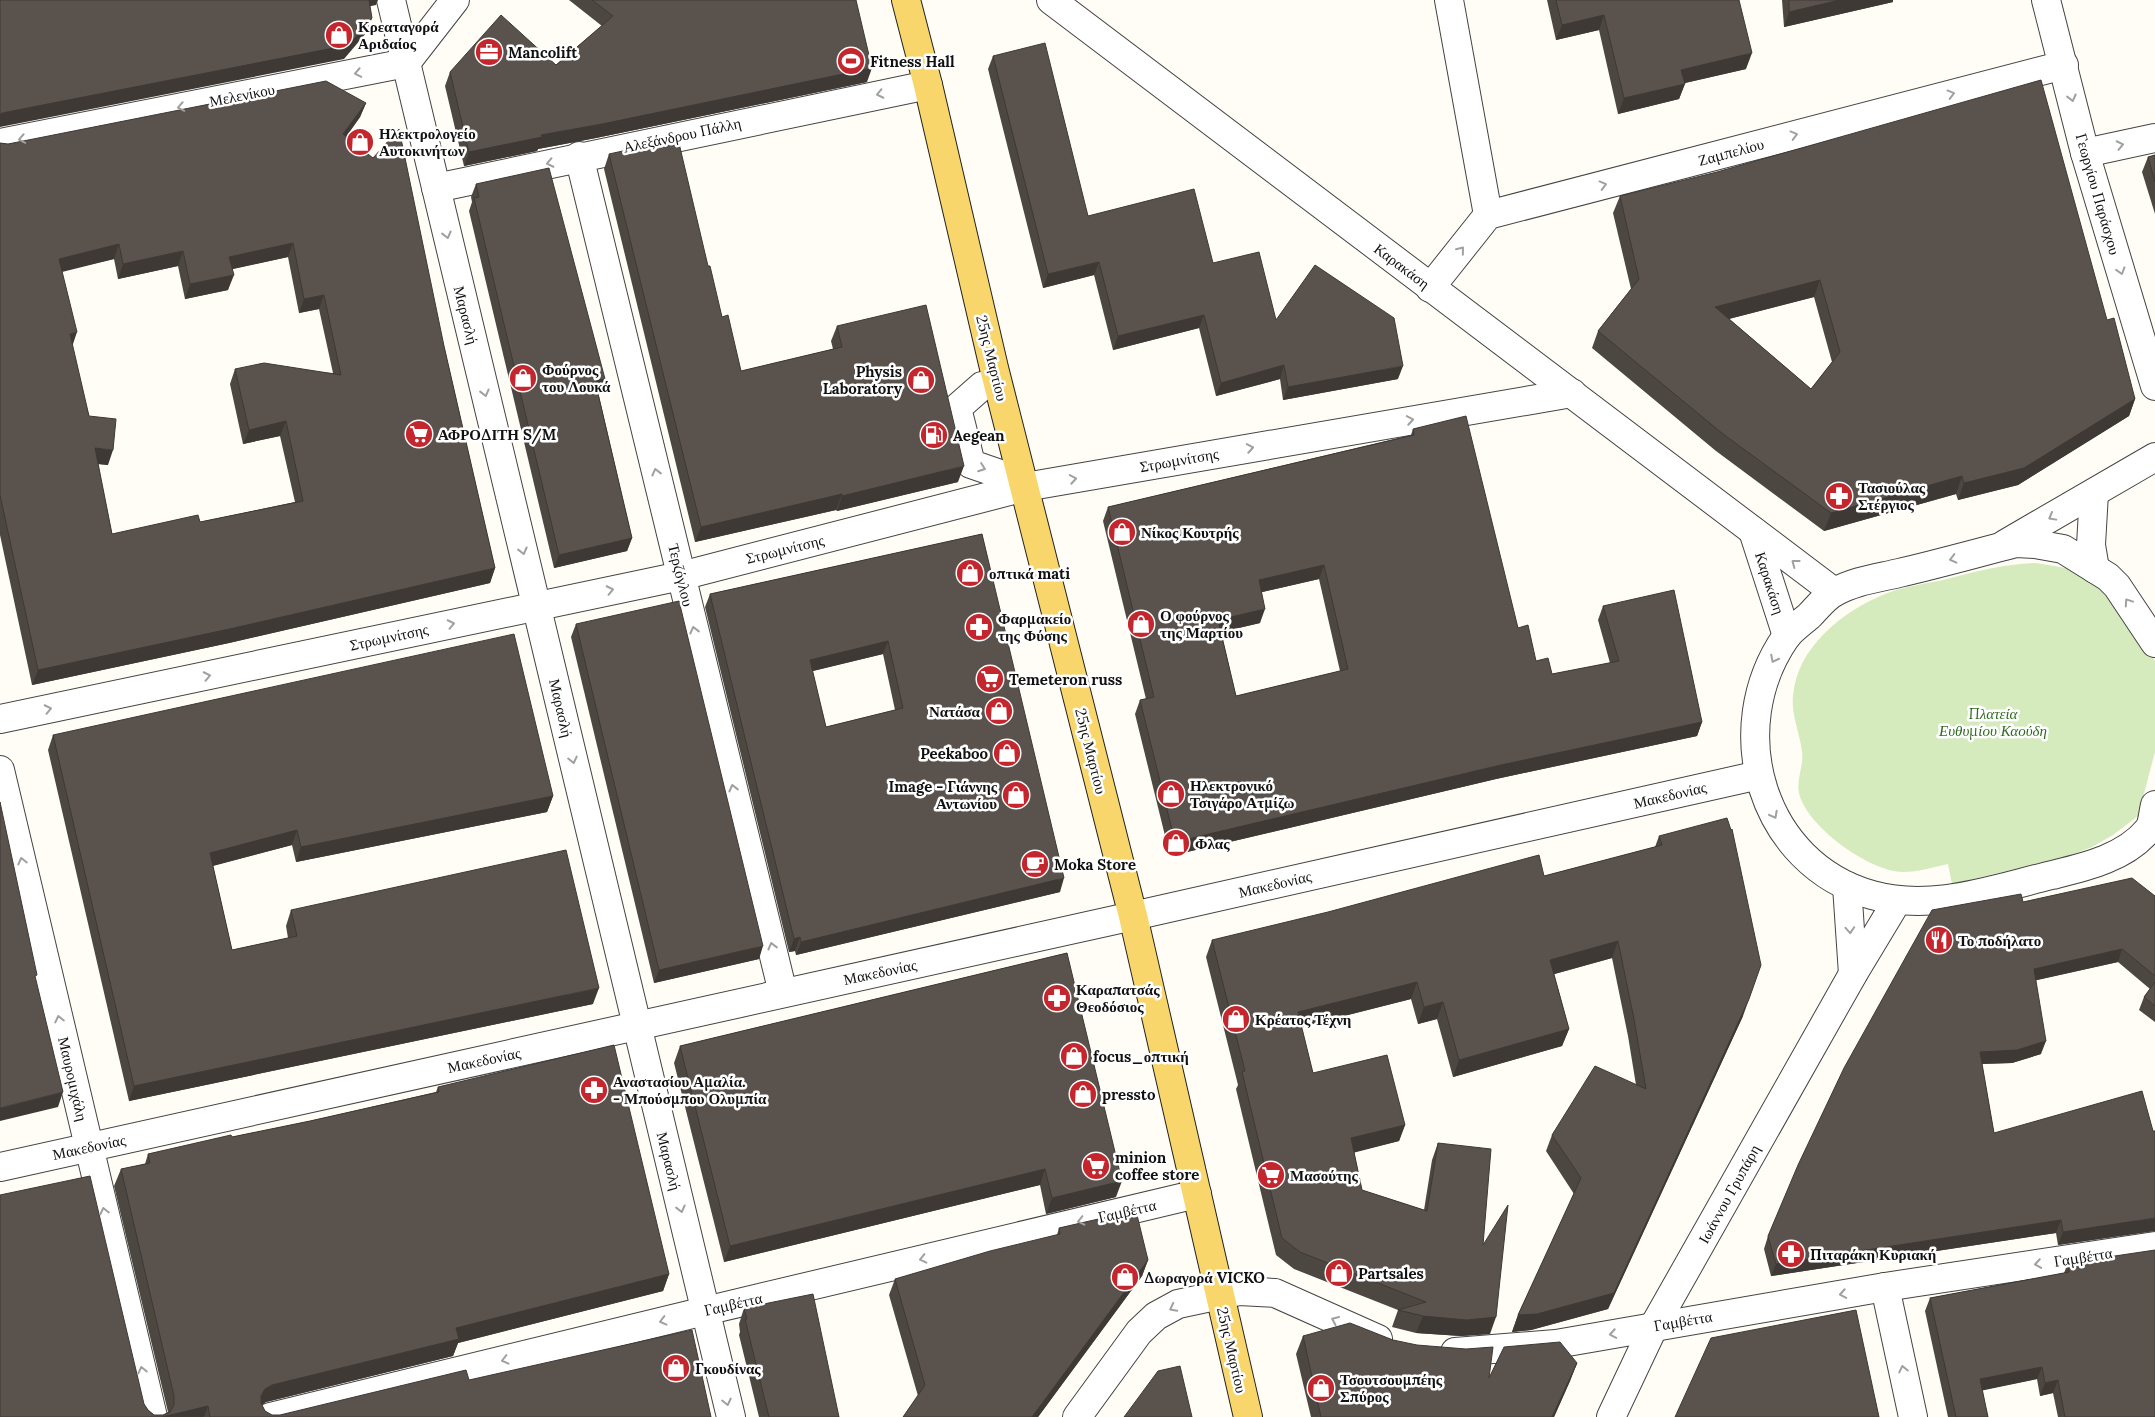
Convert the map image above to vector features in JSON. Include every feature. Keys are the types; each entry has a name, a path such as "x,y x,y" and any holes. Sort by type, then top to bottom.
{"main road":[{"name":"25ης Μαρτίου","path":"906,0 928,85 994,368 1014,481 1133,916 1248,1417"}],"street":[{"name":"Μαρασλή","path":"391,0 731,1417"},
{"path":"406,63 455,0"},
{"name":"Καρακάση","path":"1051,0 1834,592"},
{"path":"1430,288 1488,215 1449,0"},
{"name":"Γεωργίου Παράσχου","path":"2046,0 2086,153 2155,386"},
{"name":"Μελενίκου","path":"0,143 406,63"},
{"name":"Ζαμπελίου","path":"1488,215 2064,65"},
{"name":"Αλεξάνδρου Πάλλη","path":"436,188 579,156 928,85"},
{"path":"2086,153 2155,138"},
{"name":"Τερζόγλου","path":"579,156 783,993"},
{"path":"982,386 958,408 971,464 1014,481"},
{"name":"Στρωμνίτσης","path":"0,719 681,576 1014,481 1572,393"},
{"path":"1996,549 2155,457"},
{"path":"2094,493 2091,537 2095,569"},
{"name":"Καρακάση","path":"1753,531 1787,636"},
{"path":"2153,822 2118,853 2094,864 1949,900 1924,902 1897,901 1871,895 1847,886 1825,873 1804,856 1787,836 1773,814 1763,790 1759,775 1754,730 1760,695 1772,663 1787,636 1834,592 1876,577 2016,544 2049,546 2063,549 2108,577 2117,586 2155,643"},
{"name":"Μαυρομιχάλη","path":"0,770 153,1417"},
{"name":"Μακεδονίας","path":"0,1166 1133,916 1759,775"},
{"path":"1847,886 1853,974"},
{"name":"Ιωάννου Γρυπάρη","path":"1611,1417 1654,1326 1853,974 1897,901"},
{"name":"Γαμβέττα","path":"270,1417 705,1310 1197,1194"},
{"name":"Γαμβέττα","path":"1430,1350 1461,1352 1556,1344 1885,1287 2155,1246"},
{"path":"1885,1287 1913,1417"},
{"path":"1077,1417 1139,1332 1156,1316 1178,1304 1219,1294 1239,1290 1275,1293 1369,1335 1399,1345"}],"green space":[{"name":"Πλατεία Ευθυμίου Καούδη","path":"2036,563 2066,568 2110,589 2155,661 2155,752 2138,816 2113,835 2092,847 2069,856 1952,884 1948,864 1903,872 1889,870 1857,856 1841,845 1814,819 1804,806 1799,793 1798,783 1802,752 1794,717 1793,696 1796,678 1803,662 1813,647 1838,621 1869,601 1892,591 1992,568"}],"building":[{"path":"0,0 369,0 372,18 349,45 0,114"},
{"path":"592,0 856,0 872,68 541,135 542,137 469,152 450,72 501,15 556,65 613,16"},
{"path":"1556,0 1739,0 1752,53 1681,70 1685,84 1624,98 1604,15 1562,25"},
{"path":"1789,0 1840,0 1789,12"},
{"path":"1045,43 1088,216 1194,189 1213,263 1259,252 1276,320 1315,265 1394,318 1403,366 1288,387 1284,365 1221,383 1204,315 1118,336 1099,262 1048,274 993,56"},
{"path":"2041,80 2107,320 2114,318 2135,399 2024,468 1964,483 1962,476 1831,513 1723,434 1598,331 1639,279 1620,196 1717,172","holes":["1820,280 1840,352 1811,389 1715,307"]},
{"path":"326,81 366,103 343,134 373,158 399,129 444,346 495,568 234,628 38,670 0,495 0,143 8,144","holes":["293,243 304,299 324,295 341,375 264,363 235,369 249,430 286,421 303,501 200,522 198,515 112,534 95,448 113,450 116,419 89,416 70,334 77,332 59,259 119,244 123,264 183,251 190,284 234,275 229,257"]},
{"path":"678,139 708,266 710,266 722,317 728,315 741,371 842,347 837,326 926,305 964,466 842,496 842,494 701,527 609,154"},
{"path":"2155,155 2155,182 2148,157"},
{"path":"549,168 605,379 595,381 632,538 559,555 474,198 479,197 476,184"},
{"path":"1466,416 1518,628 1528,625 1536,661 1548,658 1552,674 1619,661 1603,606 1674,590 1702,722 1501,765 1175,842 1140,700 1154,697 1108,507 1414,435 1413,429","holes":["1324,565 1348,669 1236,696 1218,620 1265,609 1259,580"]},
{"path":"982,534 1064,878 801,942 800,937 794,939 710,594","holes":["888,641 903,708 826,727 810,660"]},
{"path":"679,601 763,946 659,970 576,624"},
{"path":"514,634 553,796 301,847 297,830 210,853 232,950 297,936 291,910 566,850 599,988 134,1086 53,735"},
{"path":"0,802 37,975 35,976 63,1092 0,1108"},
{"path":"1727,818 1732,829 1761,965 1749,999 1614,1293 1537,1314 1518,1315 1581,1178 1552,1135 1595,1066 1646,1089 1618,941 1550,960 1569,1029 1459,1060 1443,1002 1424,1007 1417,982 1298,1012 1313,1073 1387,1055 1405,1125 1351,1138 1362,1190 1427,1211 1438,1143 1491,1149 1483,1245 1508,1205 1496,1317 1467,1320 1423,1316 1398,1310 1426,1302 1300,1252 1282,1238 1242,1072 1245,1071 1212,940 1328,912 1539,855 1544,876 1662,845 1659,836"},
{"path":"2132,878 2155,896 2155,976 2122,949 2034,969 2046,1041 2017,1050 1980,1052 1994,1133 2142,1091 2153,1131 2155,1131 2155,1218 2063,1232 2061,1220 1776,1264 1768,1236 1798,1165 1844,1068 1932,910 2021,894 2023,902"},
{"path":"1067,953 1122,1181 1052,1198 1045,1169 730,1246 680,1046"},
{"path":"2155,982 2155,1006 2144,997"},
{"path":"614,1045 669,1274 456,1328 459,1339 272,1385 265,1389 261,1396 261,1403 265,1411 272,1415 280,1415 466,1370 469,1380 692,1330 711,1417 210,1417 208,1406 162,1417 0,1417 0,1195 90,1176 144,1404 154,1415 163,1415 170,1412 174,1405 174,1396 121,1169 150,1163 148,1154 439,1092 438,1087"},
{"path":"1129,1212 1131,1216 1137,1215 1148,1260 1032,1417 903,1417 925,1385 895,1279 990,1251 1060,1234 1059,1228"},
{"path":"2155,1250 2155,1417 2065,1417 2058,1380 2045,1383 2042,1367 1980,1379 1988,1417 1956,1417 1930,1298 2069,1272 2068,1263"},
{"path":"813,1294 839,1417 769,1417 744,1308"},
{"path":"1856,1310 1879,1417 1675,1417 1711,1338"},
{"path":"1350,1323 1393,1340 1417,1345 1466,1349 1493,1347 1489,1378 1504,1347 1560,1342 1577,1363 1552,1417 1321,1417 1303,1336"},
{"path":"1180,1366 1192,1417 1124,1417 1158,1371"}],"place":[{"name":"Κρεαταγορά Αριδαίος","path":"339,35"},
{"name":"Mancolift","path":"489,52"},
{"name":"Fitness Hall","path":"851,61"},
{"name":"Ηλεκτρολογείο Αυτοκινήτων","path":"360,142"},
{"name":"Φούρνος του Λουκά","path":"523,378"},
{"name":"Physis Laboratory","path":"921,380"},
{"name":"ΑΦΡΟΔΙΤΗ S/M","path":"419,434"},
{"name":"Aegean","path":"934,435"},
{"name":"Τασιούλας Στέργιος","path":"1839,496"},
{"name":"Νίκος Κουτρής","path":"1122,532"},
{"name":"οπτικά mati","path":"970,573"},
{"name":"Ο φούρνος της Μαρτίου","path":"1141,624"},
{"name":"Φαρμακείο της Φύσης","path":"979,627"},
{"name":"Temeteron russ","path":"990,679"},
{"name":"Νατάσα","path":"999,711"},
{"name":"Peekaboo","path":"1007,753"},
{"name":"Ηλεκτρονικό Τσιγάρο Ατμίζω","path":"1171,794"},
{"name":"Image - Γιάννης Αντωνίου","path":"1016,795"},
{"name":"Φλας","path":"1176,843"},
{"name":"Moka Store","path":"1035,864"},
{"name":"Το ποδήλατο","path":"1939,940"},
{"name":"Καραπατσάς Θεοδόσιος","path":"1057,998"},
{"name":"Κρέατος Τέχνη","path":"1236,1019"},
{"name":"focus_οπτική","path":"1074,1056"},
{"name":"Αναστασίου Αμαλία. - Μπούσμπου Ολυμπία","path":"594,1090"},
{"name":"pressto","path":"1083,1094"},
{"name":"minion coffee store","path":"1096,1166"},
{"name":"Μασούτης","path":"1271,1175"},
{"name":"Πιταράκη Κυριακή","path":"1791,1254"},
{"name":"Partsales","path":"1339,1273"},
{"name":"Δωραγορά VICKO","path":"1125,1277"},
{"name":"Γκουδίνας","path":"676,1368"},
{"name":"Τσουτσουμπέης Σπύρος","path":"1321,1388"}]}
